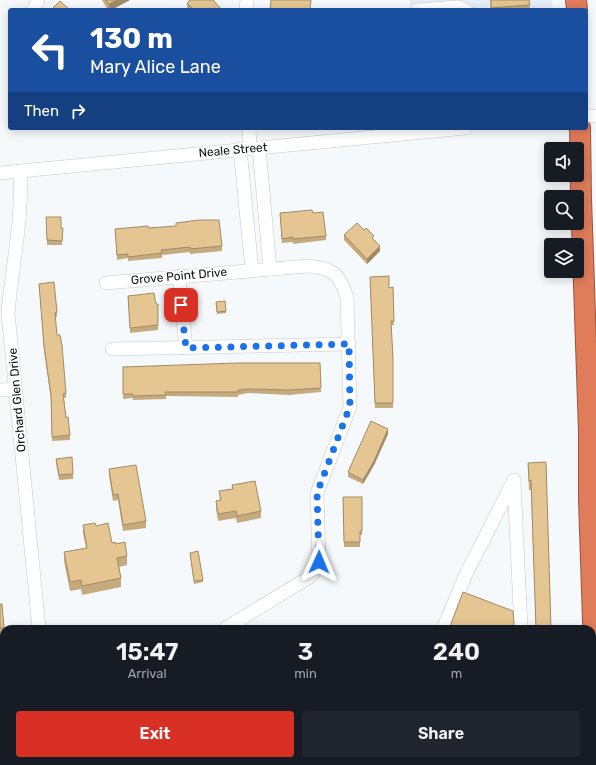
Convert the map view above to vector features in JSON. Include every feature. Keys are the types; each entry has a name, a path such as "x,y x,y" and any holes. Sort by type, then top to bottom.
{"highway":[{"path":"580,130 583,296 593,431 593,625"}],"street":[{"path":"445,8 461,8"},
{"path":"249,130 252,270"},
{"name":"Neale Street","path":"0,173 426,130"},
{"path":"250,148 270,269"},
{"name":"Orchard Glen Drive","path":"20,171 21,194 18,242 11,275 8,313 39,625"},
{"name":"Grove Point Drive","path":"106,283 308,266 326,268 336,274 344,286 347,298 350,406 317,493 319,562 314,572 308,578 231,625"},
{"path":"179,276 186,348"},
{"path":"112,349 349,344"},
{"path":"0,390 15,389"},
{"path":"445,625 466,574 514,480 521,625"}],"shaded area":[{"path":"410,0 552,0 553,8 410,8"}],"building":[{"path":"106,0 117,0 109,4"},
{"path":"190,0 213,0 220,8 192,8 187,3"},
{"path":"271,0 311,0 310,8 270,8"},
{"path":"491,0 529,0 530,5 491,8"},
{"path":"60,1 68,8 53,8"},
{"path":"312,210 313,213 323,212 326,236 293,239 293,237 282,239 280,213"},
{"path":"46,217 61,217 61,228 63,228 62,241 47,240"},
{"path":"199,220 219,220 222,246 161,250 162,253 128,257 128,254 117,255 115,229 148,226 148,228 176,226 176,223"},
{"path":"357,223 364,230 366,228 374,236 372,238 380,246 367,259 344,235"},
{"path":"389,276 389,288 393,287 394,321 391,321 393,403 375,403 370,277"},
{"path":"54,282 57,312 55,313 57,335 60,335 62,345 66,393 63,394 70,435 52,437 51,395 44,346 39,284"},
{"path":"154,293 156,304 158,304 158,325 130,328 128,296"},
{"path":"225,301 226,311 217,312 216,302"},
{"path":"237,363 320,363 321,388 289,390 248,389 238,390 238,392 165,392 166,395 133,396 133,394 123,394 123,367"},
{"path":"371,421 388,429 374,461 363,480 348,472"},
{"path":"72,457 73,474 59,475 56,459"},
{"path":"546,462 551,625 536,625 531,480 529,481 528,463"},
{"path":"136,465 146,521 123,525 118,494 113,495 109,469"},
{"path":"255,481 261,511 237,516 236,511 218,514 216,501 221,500 219,491 233,489 232,485"},
{"path":"343,497 362,497 362,531 360,531 360,542 344,542"},
{"path":"95,523 96,526 108,523 112,543 115,542 115,544 125,542 127,556 117,558 121,578 82,586 81,580 70,582 64,552 87,548 83,525"},
{"path":"198,551 203,580 194,581 190,553"},
{"path":"463,592 513,611 513,625 451,625"},
{"path":"0,604 2,604 4,625 0,625"}],"route":[{"path":"181,305 186,348 349,344 350,406 317,493 320,551 319,562"}]}
